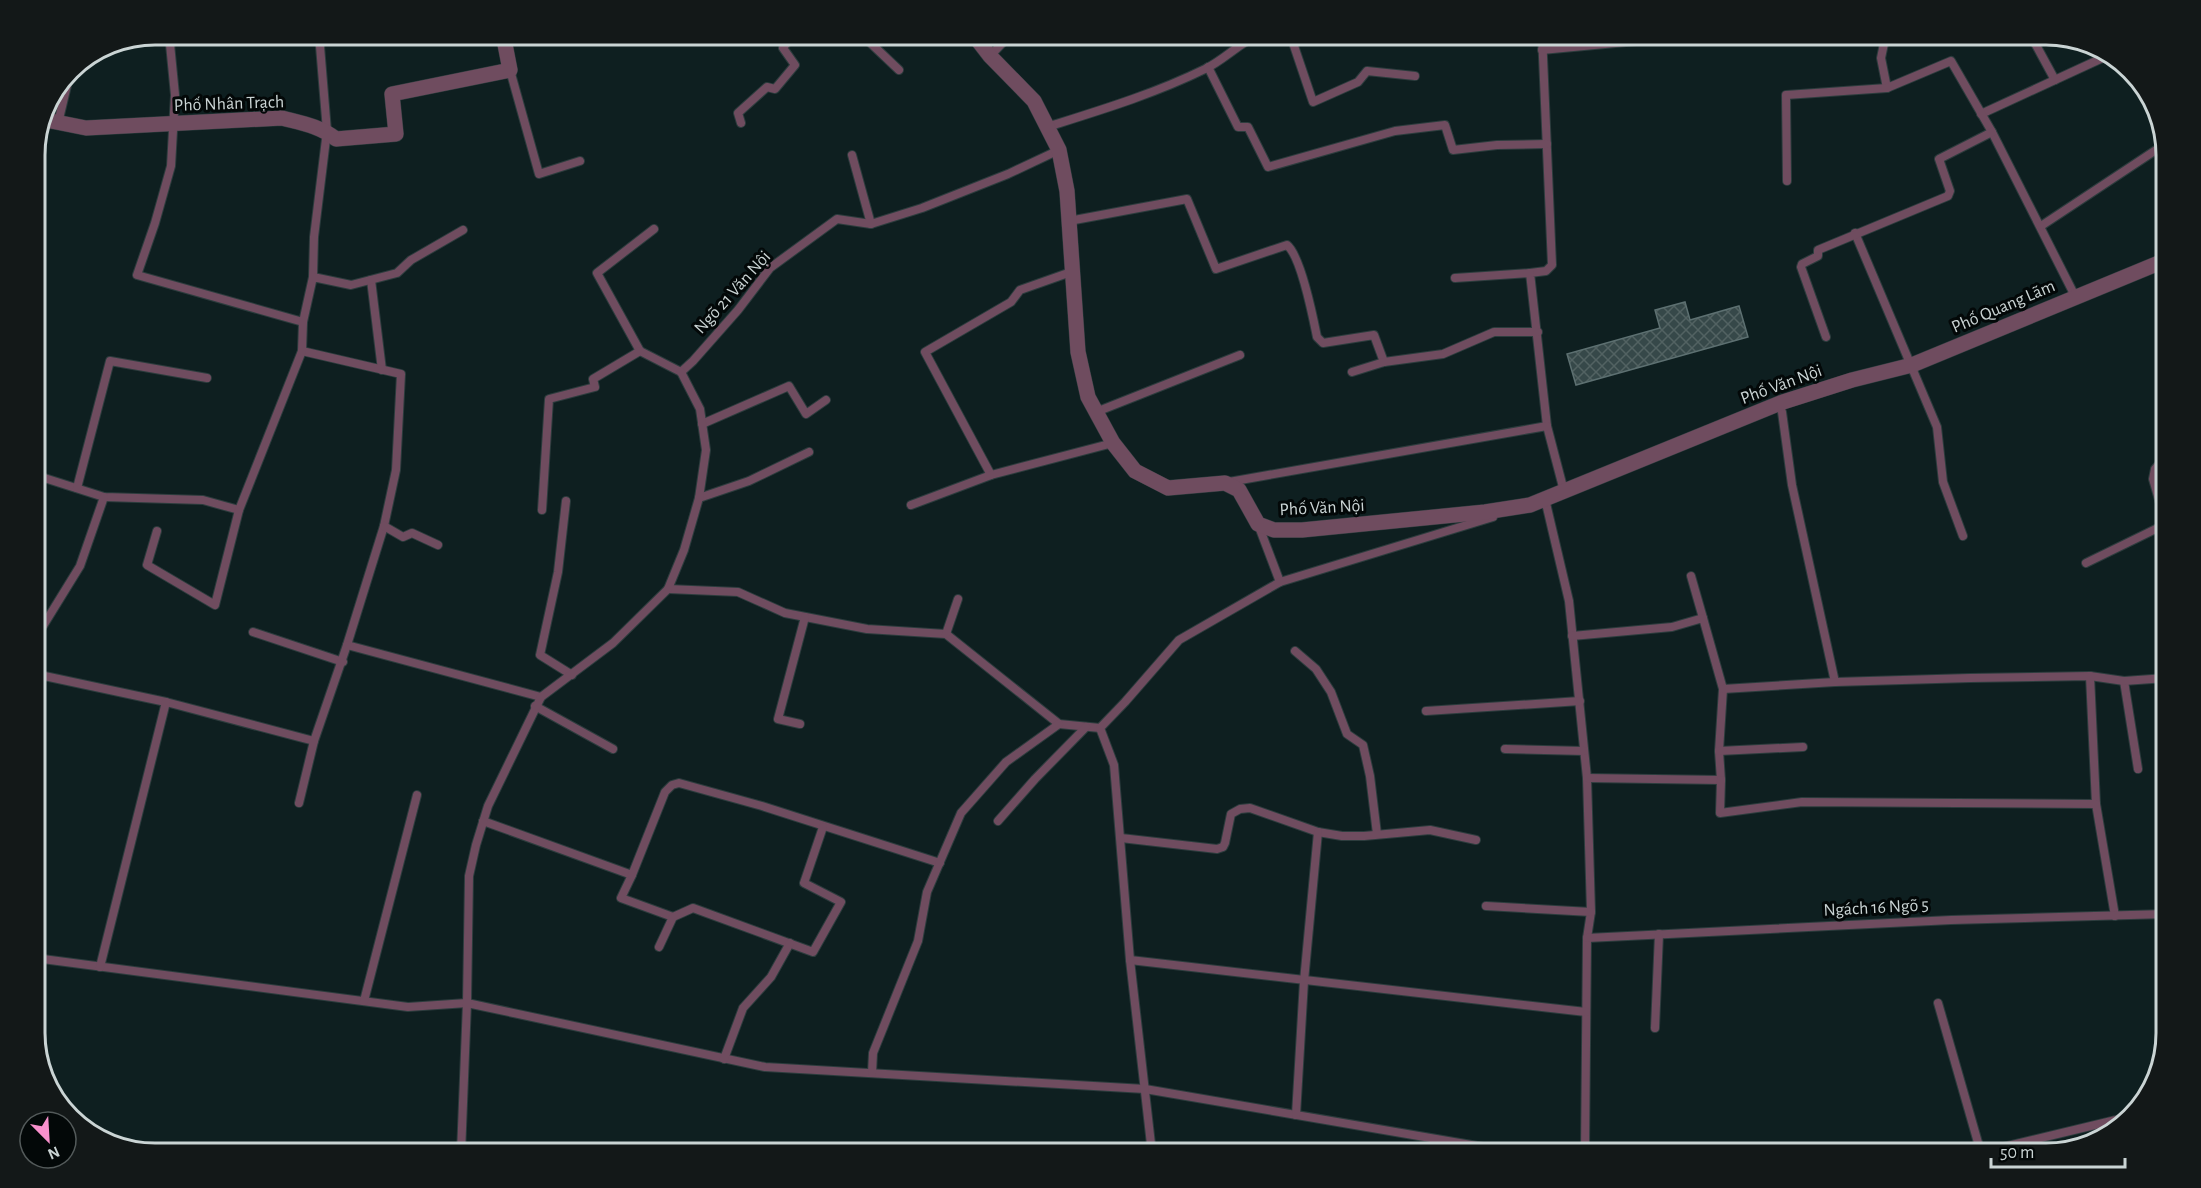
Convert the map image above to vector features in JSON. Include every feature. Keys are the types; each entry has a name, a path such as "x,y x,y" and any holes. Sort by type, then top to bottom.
{"street":[{"path":"505,45 510,70"},
{"path":"982,45 990,57 1034,101 1059,150 1067,191 1078,352 1088,397 1113,443 1135,471 1167,488 1225,483"},
{"name":"Phố Nhân Trạch","path":"50,121 86,128 282,118 327,131 336,139 396,134 392,94 510,70"},
{"name":"Phố Quang Lãm","path":"1852,380 1912,365 2156,264"},
{"name":"Phố Văn Nội","path":"1225,483 1239,490 1258,524 1274,530 1302,530 1485,512 1530,505 1783,402 1852,380"}],"lane":[{"path":"170,45 175,95 171,166 137,275 303,322"},
{"path":"157,531 147,565 215,605 239,510 302,351 303,322 313,277 314,237 327,131 320,45"},
{"path":"741,123 738,113 767,87 775,89 795,65 783,48 785,45"},
{"path":"873,45 899,69"},
{"path":"990,57 1001,45"},
{"path":"1047,127 1138,99 1208,67 1238,45"},
{"path":"1294,45 1312,102 1358,82 1367,71 1415,76"},
{"path":"1455,278 1546,272 1552,265 1542,45"},
{"path":"1542,50 1594,45"},
{"path":"1884,45 1881,58 1887,88"},
{"path":"2036,45 2055,80"},
{"path":"1981,114 2100,59"},
{"path":"1787,181 1786,95 1887,88 1951,61 1992,132 2075,296"},
{"path":"1208,67 1238,127 1248,127 1268,167 1395,131 1445,125 1453,150 1497,145 1546,144"},
{"path":"510,70 539,174 580,160"},
{"path":"1826,337 1801,265 1818,256 1818,250 1948,196 1950,191 1939,159 1992,132"},
{"name":"Ngõ 21 Văn Nội","path":"681,372 738,310 770,268 837,219 871,224 922,208 1008,174 1059,150"},
{"path":"2041,226 2156,150"},
{"path":"852,155 871,224"},
{"path":"1069,222 1187,199 1216,268 1287,245 1292,249 1302,275 1317,337 1323,343 1374,335 1384,362"},
{"path":"461,1143 469,876 488,806 541,697 613,643 668,589 684,550 699,498 706,450 700,409 681,372 640,351 597,273 654,229"},
{"path":"313,277 351,285 398,273 411,260 462,230"},
{"path":"1855,233 1937,427 1943,482 1963,536"},
{"path":"991,474 925,352 1011,302 1020,290 1071,272"},
{"path":"1530,273 1547,426 1564,491"},
{"path":"371,280 382,370"},
{"path":"1352,372 1384,362 1443,354 1494,332 1538,332"},
{"path":"299,803 314,741 343,662 384,526 396,470 401,374 302,351"},
{"path":"542,510 549,399 595,387 593,379 640,351"},
{"path":"1096,412 1240,355"},
{"path":"77,488 110,361 207,378"},
{"path":"702,424 789,386 806,414 826,400"},
{"path":"1782,412 1792,485 1835,682"},
{"path":"1225,483 1547,426"},
{"path":"911,505 991,474 1113,443"},
{"path":"699,498 749,481 809,452"},
{"path":"2156,470 2153,478 2156,489"},
{"path":"45,478 104,497 203,500 239,510"},
{"path":"45,623 80,566 104,497"},
{"path":"1545,499 1569,602 1587,778 1591,912 1587,938 1585,1143"},
{"path":"566,501 558,572 540,655 572,675"},
{"path":"1100,728 1179,640 1280,582 1530,505"},
{"path":"1258,524 1280,582"},
{"path":"384,526 403,537 412,533 438,545"},
{"path":"2086,562 2156,529"},
{"path":"1691,576 1723,689 1719,751 1720,813 1802,802 2096,804"},
{"path":"668,589 738,592 785,613 867,629 946,634 1059,724 1100,728"},
{"path":"946,634 958,599"},
{"path":"800,724 778,719 805,617"},
{"path":"1572,636 1672,627 1703,618"},
{"path":"253,632 343,662"},
{"path":"347,645 541,697"},
{"path":"1295,651 1316,669 1331,692 1347,734 1363,745 1370,776 1377,834"},
{"path":"45,676 166,702 314,741"},
{"path":"2090,676 2096,804 2115,916"},
{"path":"1723,689 1835,682 2090,676 2124,681 2156,679"},
{"path":"2124,681 2138,770"},
{"path":"1426,711 1580,701"},
{"path":"100,967 166,702"},
{"path":"535,706 613,749"},
{"path":"872,1073 873,1053 918,941 927,892 962,813 1006,762 1059,724"},
{"path":"998,822 1035,779 1086,727"},
{"path":"1100,728 1114,765 1130,960 1151,1143"},
{"path":"1719,751 1803,747"},
{"path":"1505,749 1584,751"},
{"path":"1587,778 1721,780"},
{"path":"673,917 621,898 665,792 672,785 680,783 762,806 940,863"},
{"path":"364,1001 417,795"},
{"path":"1121,838 1218,849 1225,843 1231,814 1240,809 1250,808 1318,832 1342,836 1430,830 1476,840"},
{"path":"483,821 632,875"},
{"path":"659,947 673,917 693,908 813,952 842,902 804,883 823,827"},
{"path":"1296,1115 1304,981 1318,832"},
{"path":"1486,906 1591,912"},
{"name":"Ngách 16 Ngõ 5","path":"1587,938 1940,920 2156,914"},
{"path":"1655,1028 1659,934"},
{"path":"724,1059 743,1008 771,977 790,943"},
{"path":"45,959 408,1007 467,1003 765,1067 1145,1089 1447,1143"},
{"path":"1130,960 1586,1012"},
{"path":"1938,1003 1977,1143"},
{"path":"2021,1143 2111,1121"}],"building":[{"path":"1685,302 1690,320 1739,306 1748,337 1576,385 1567,354 1660,328 1655,310"}]}
